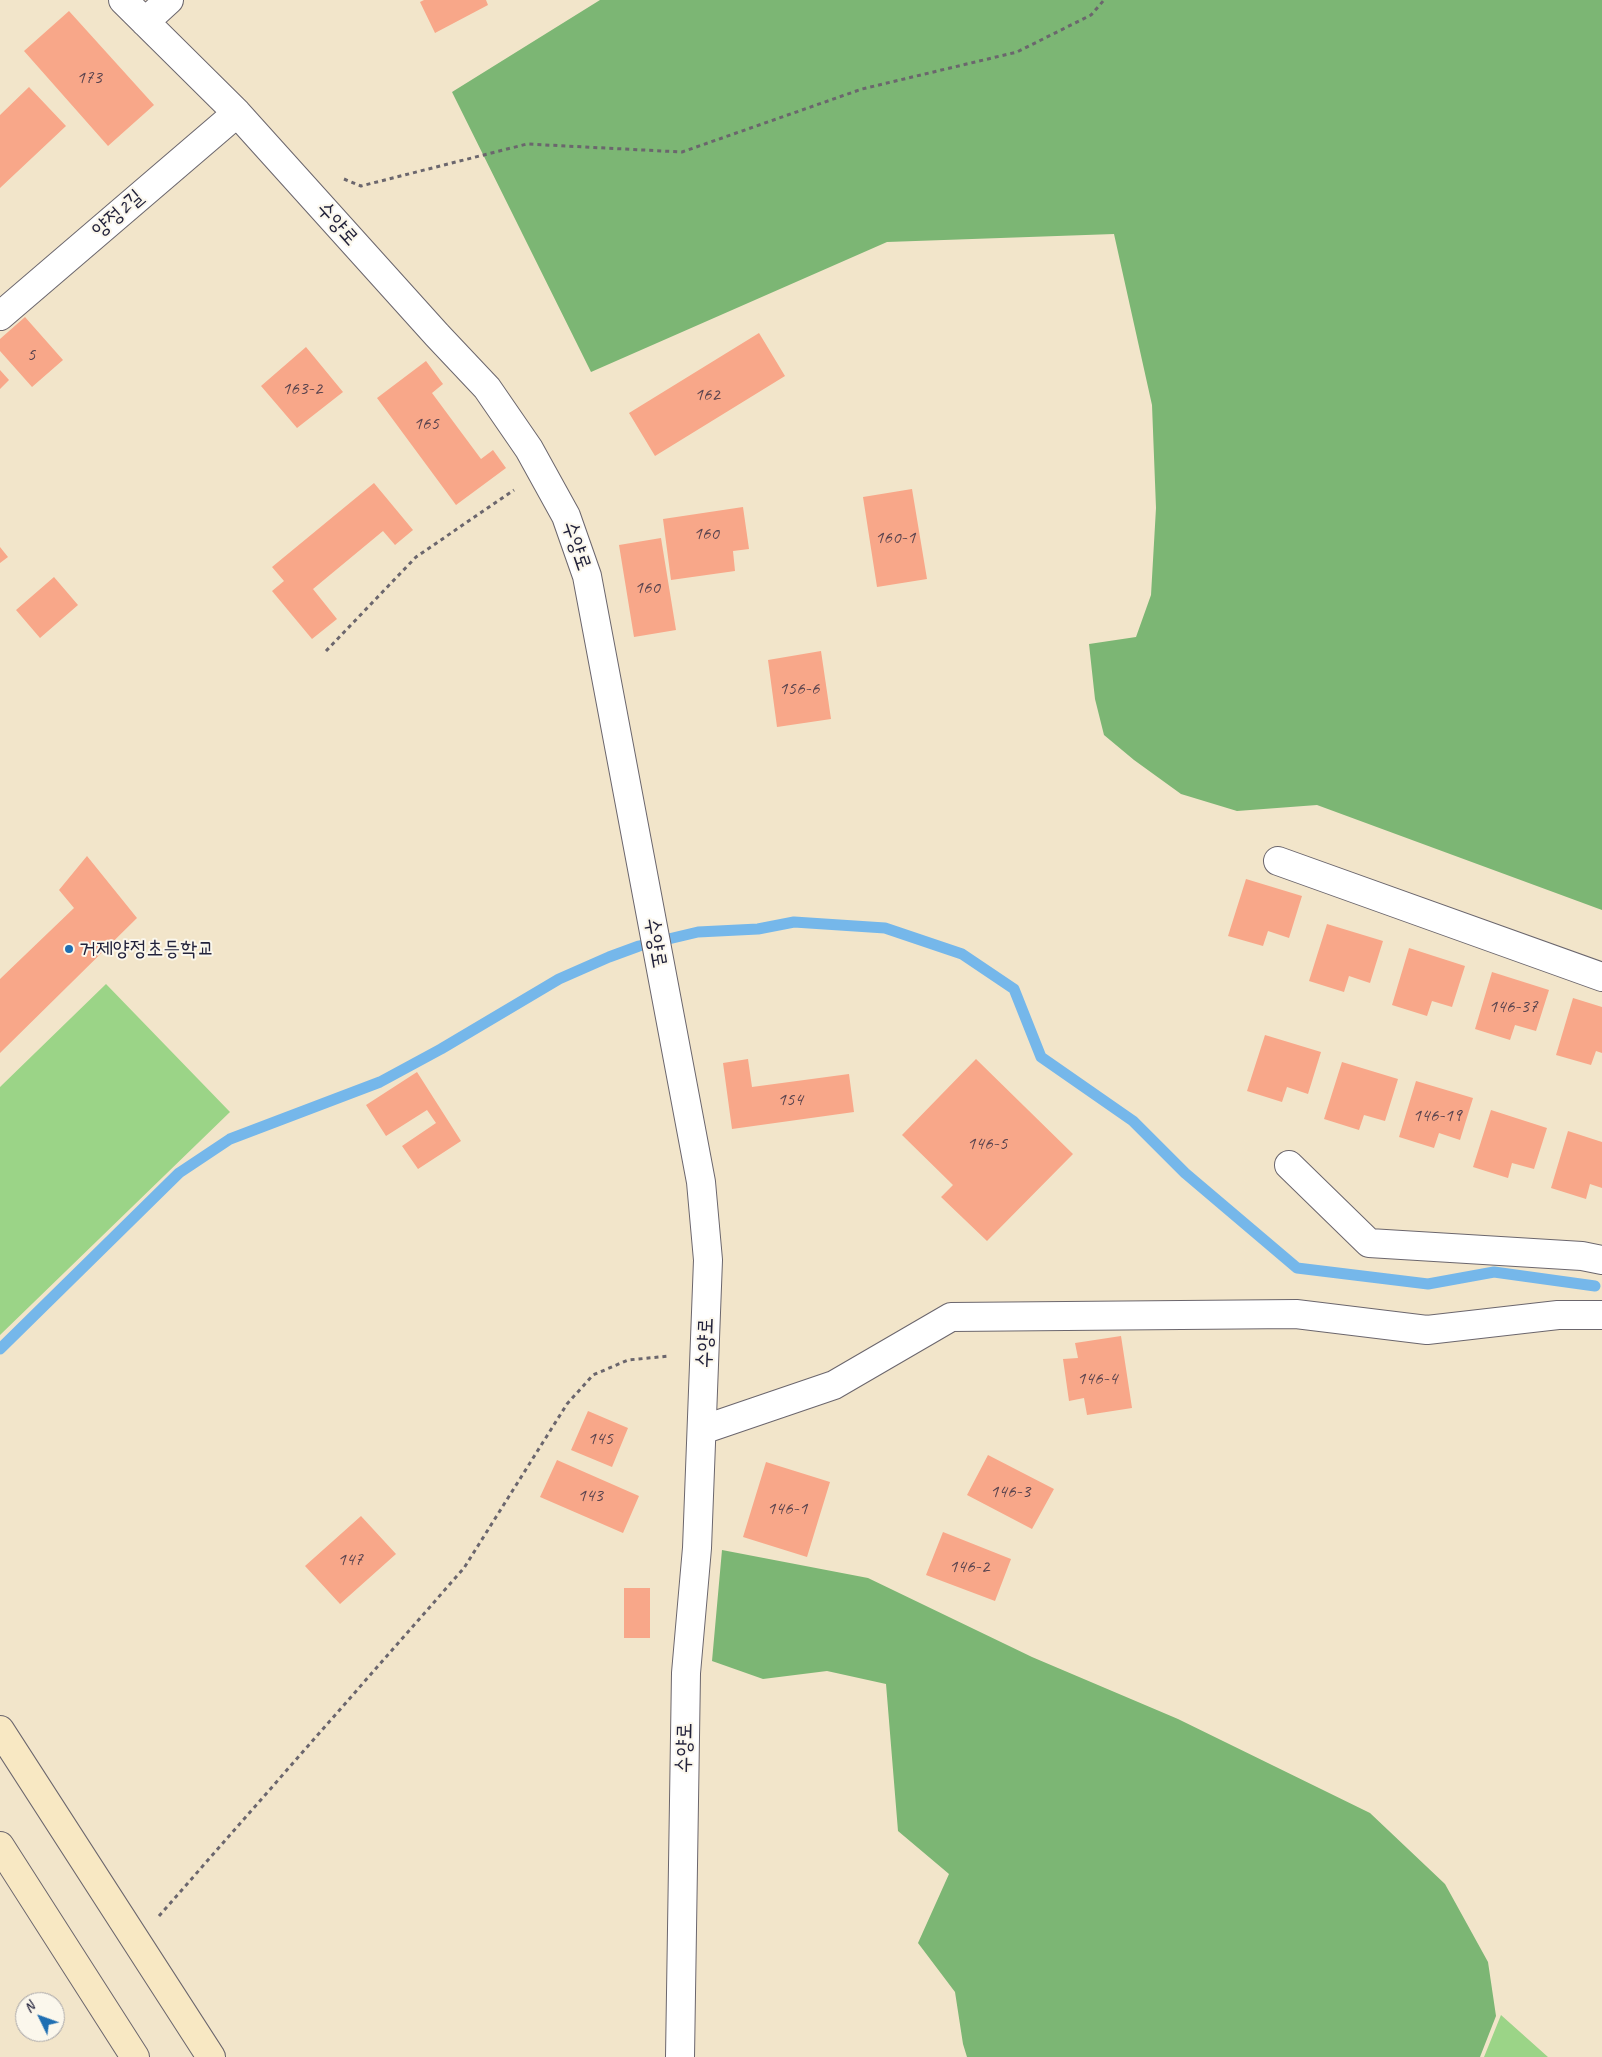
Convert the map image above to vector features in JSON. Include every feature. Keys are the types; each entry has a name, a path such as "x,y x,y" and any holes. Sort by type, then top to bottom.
{"street":[{"name":"수양로","path":"124,0 237,113 437,336 487,388 530,449 566,516 587,576 700,1182 708,1260 706,1358 697,1548 686,1673 680,2057"},
{"path":"145,22 169,0"},
{"name":"양정2길","path":"0,316 237,113"},
{"path":"1278,861 1602,977"},
{"path":"1289,1165 1369,1243 1582,1256 1602,1260"},
{"path":"702,1430 834,1385 951,1317 1296,1314 1427,1330 1558,1315 1602,1315"},
{"path":"0,1730 211,2057"},
{"path":"0,1846 135,2057"}],"path":[{"path":"342,179 361,186 527,144 682,152 862,89 1017,52 1091,15 1104,0"},
{"path":"326,651 416,558 542,471"},
{"path":"158,1918 464,1568 566,1404 593,1374 628,1360 663,1355 706,1358"}],"green space":[{"path":"600,0 1602,0 1602,910 1317,805 1237,811 1181,794 1134,760 1104,735 1095,699 1089,644 1136,637 1151,595 1156,508 1152,405 1114,234 887,242 591,372 452,92"},
{"path":"106,984 230,1112 0,1335 0,1087"},
{"path":"722,1550 868,1578 1032,1657 1178,1719 1370,1813 1445,1884 1488,1962 1496,2016 1480,2057 967,2057 963,2044 955,1992 918,1943 949,1874 898,1831 886,1684 827,1671 763,1679 712,1661"},
{"path":"1501,2015 1548,2057 1484,2057"}],"building":[{"path":"424,0 486,0 488,5 435,33 420,2"},
{"path":"69,11 154,105 108,146 24,51"},
{"path":"29,87 66,126 0,188 0,115"},
{"path":"25,317 63,360 32,387 0,351 0,339"},
{"path":"759,333 785,376 655,456 629,413"},
{"path":"306,347 343,392 297,428 261,386"},
{"path":"426,361 443,384 432,393 481,459 493,450 506,468 456,505 377,398"},
{"path":"0,370 9,380 0,389"},
{"path":"374,483 413,530 395,545 383,531 313,589 337,619 312,639 272,591 284,581 272,567"},
{"path":"912,489 927,579 877,587 863,497"},
{"path":"743,507 749,549 733,551 735,571 671,580 663,519"},
{"path":"661,538 676,630 634,637 619,545"},
{"path":"0,547 8,557 0,563"},
{"path":"54,577 78,605 40,638 16,610"},
{"path":"821,651 831,719 777,727 768,660"},
{"name":"거제양정초등학교","path":"87,856 137,918 0,1053 0,979 74,908 59,890"},
{"path":"1246,879 1302,896 1289,938 1268,931 1263,946 1228,936"},
{"path":"1327,924 1383,941 1370,983 1349,976 1344,992 1309,981"},
{"path":"1409,948 1465,966 1452,1007 1432,1001 1427,1016 1392,1005"},
{"path":"1492,972 1549,990 1536,1031 1515,1025 1510,1040 1475,1029"},
{"path":"1573,998 1602,1007 1602,1053 1596,1051 1591,1065 1556,1055"},
{"path":"1265,1035 1321,1052 1308,1094 1287,1087 1282,1102 1247,1091"},
{"path":"748,1059 752,1087 849,1074 854,1112 732,1129 723,1063"},
{"path":"976,1059 1073,1154 987,1241 941,1197 953,1185 902,1135"},
{"path":"1342,1062 1398,1079 1385,1121 1364,1115 1359,1130 1324,1119"},
{"path":"417,1072 461,1141 418,1169 402,1146 436,1123 427,1110 386,1136 366,1105"},
{"path":"1416,1081 1473,1098 1460,1140 1439,1133 1434,1148 1399,1137"},
{"path":"1491,1110 1547,1128 1534,1169 1512,1163 1508,1178 1473,1167"},
{"path":"1568,1131 1602,1142 1602,1188 1590,1184 1586,1199 1551,1188"},
{"path":"1121,1336 1132,1408 1087,1415 1084,1398 1069,1401 1063,1359 1078,1358 1075,1343"},
{"path":"588,1411 628,1428 612,1467 571,1450"},
{"path":"988,1455 1054,1489 1032,1529 967,1495"},
{"path":"557,1460 639,1496 623,1533 540,1497"},
{"path":"766,1462 830,1482 807,1557 743,1537"},
{"path":"361,1516 396,1554 340,1604 305,1566"},
{"path":"943,1532 1011,1559 995,1601 926,1575"},
{"path":"624,1588 650,1588 650,1638 624,1638"}],"waterway":[{"path":"0,1349 179,1173 230,1139 380,1082 441,1049 559,979 609,957 639,946 698,932 758,929 794,922 885,928 962,954 1014,989 1041,1057 1133,1121 1185,1173 1297,1268 1428,1284 1494,1272 1595,1286"}],"place":[{"name":"거제양정초등학교","path":"69,949"}]}
